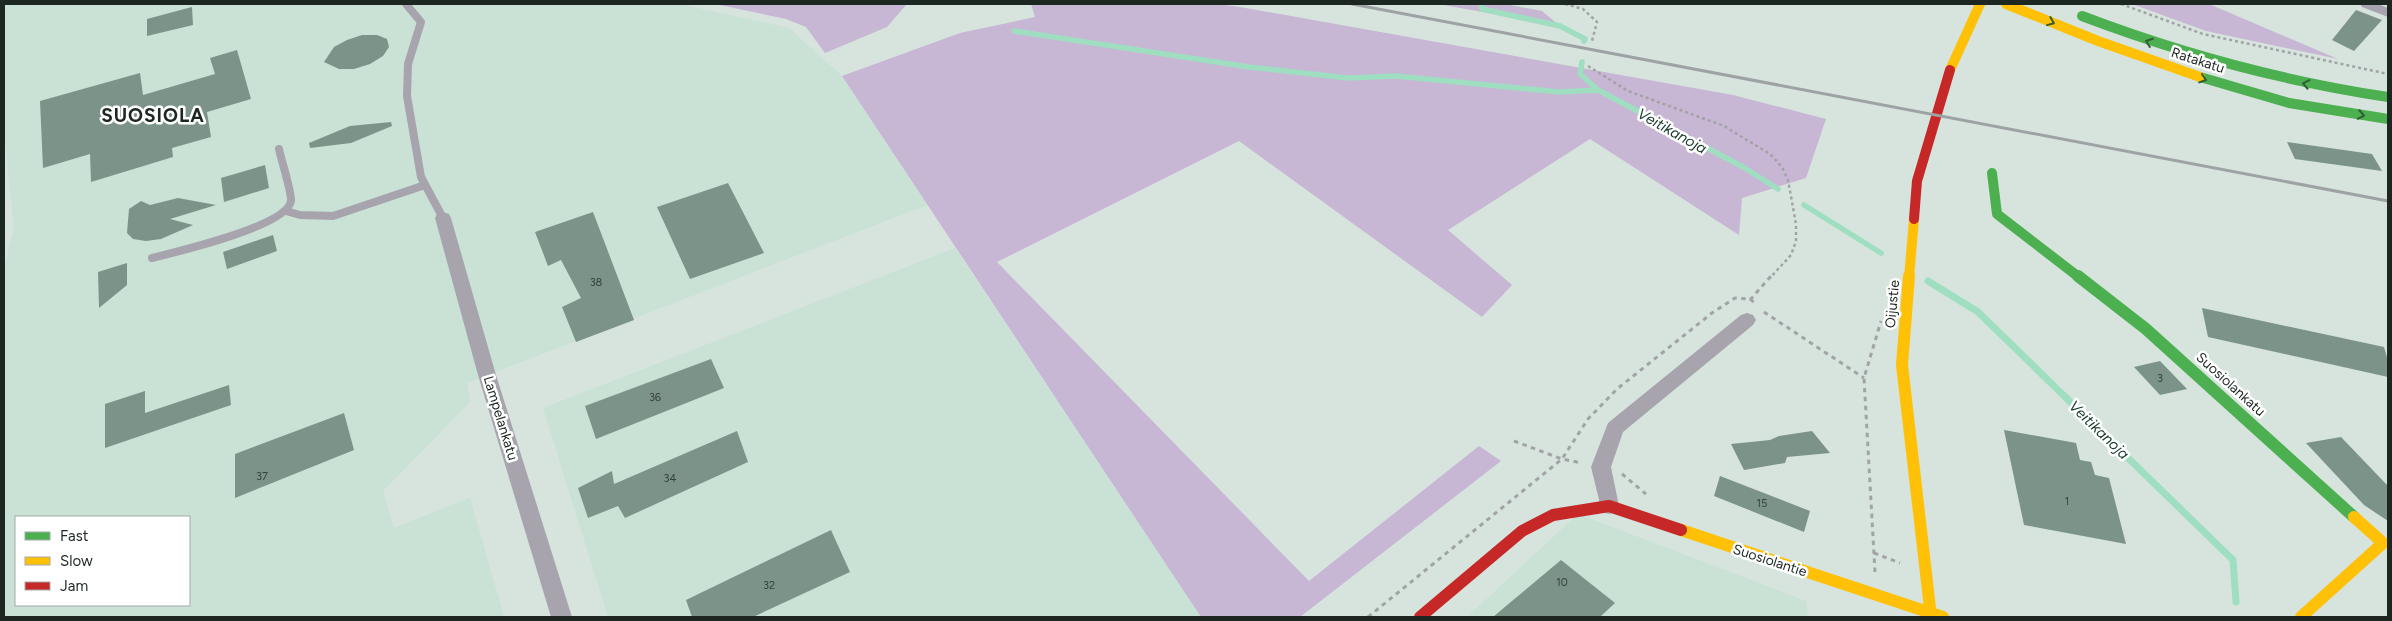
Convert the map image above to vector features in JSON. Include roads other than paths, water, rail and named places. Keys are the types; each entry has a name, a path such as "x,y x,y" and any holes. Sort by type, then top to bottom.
{"main road":[{"name":"Oijustie","path":"1931,615 1902,365 1917,181 1954,56 1980,4"},
{"name":"Ratakatu","path":"2006,4 2113,48 2206,80 2294,102 2388,119"},
{"name":"Ratakatu","path":"2069,11 2169,49 2233,68 2292,81 2388,97"},
{"name":"Suosiolankatu","path":"1992,173 1997,214 2146,329 2386,545 2301,617"},
{"name":"Suosiolantie","path":"1420,617 1522,531 1553,515 1609,506 1876,594 1931,615"},
{"path":"1931,615 1943,617"}],"street":[{"path":"2366,4 2388,13"},
{"name":"Lampelankatu","path":"443,218 487,375 562,617"},
{"path":"1609,506 1600,467 1615,428 1747,320"}],"lane":[{"path":"406,4 420,22 408,64 407,96 421,177 443,218"},
{"path":"152,258 223,239 261,225 286,211 291,201 279,149"},
{"path":"286,211 300,215 333,216 425,186"}],"waterway":[{"name":"Veitikanoja","path":"1481,4 1482,9 1560,26 1585,39 1584,41"},
{"path":"1014,31 1249,67 1348,78 1396,76 1559,92 1598,90"},
{"name":"Veitikanoja","path":"1582,62 1580,74 1598,90"},
{"name":"Veitikanoja","path":"1598,90 1743,167 1778,189"},
{"name":"Veitikanoja","path":"1804,205 1881,253"},
{"name":"Veitikanoja","path":"1928,281 1978,312 2233,560 2236,602"}],"railway":[{"path":"1352,4 2388,201"}],"district":[{"name":"SUOSIOLA","path":"153,115"}]}
